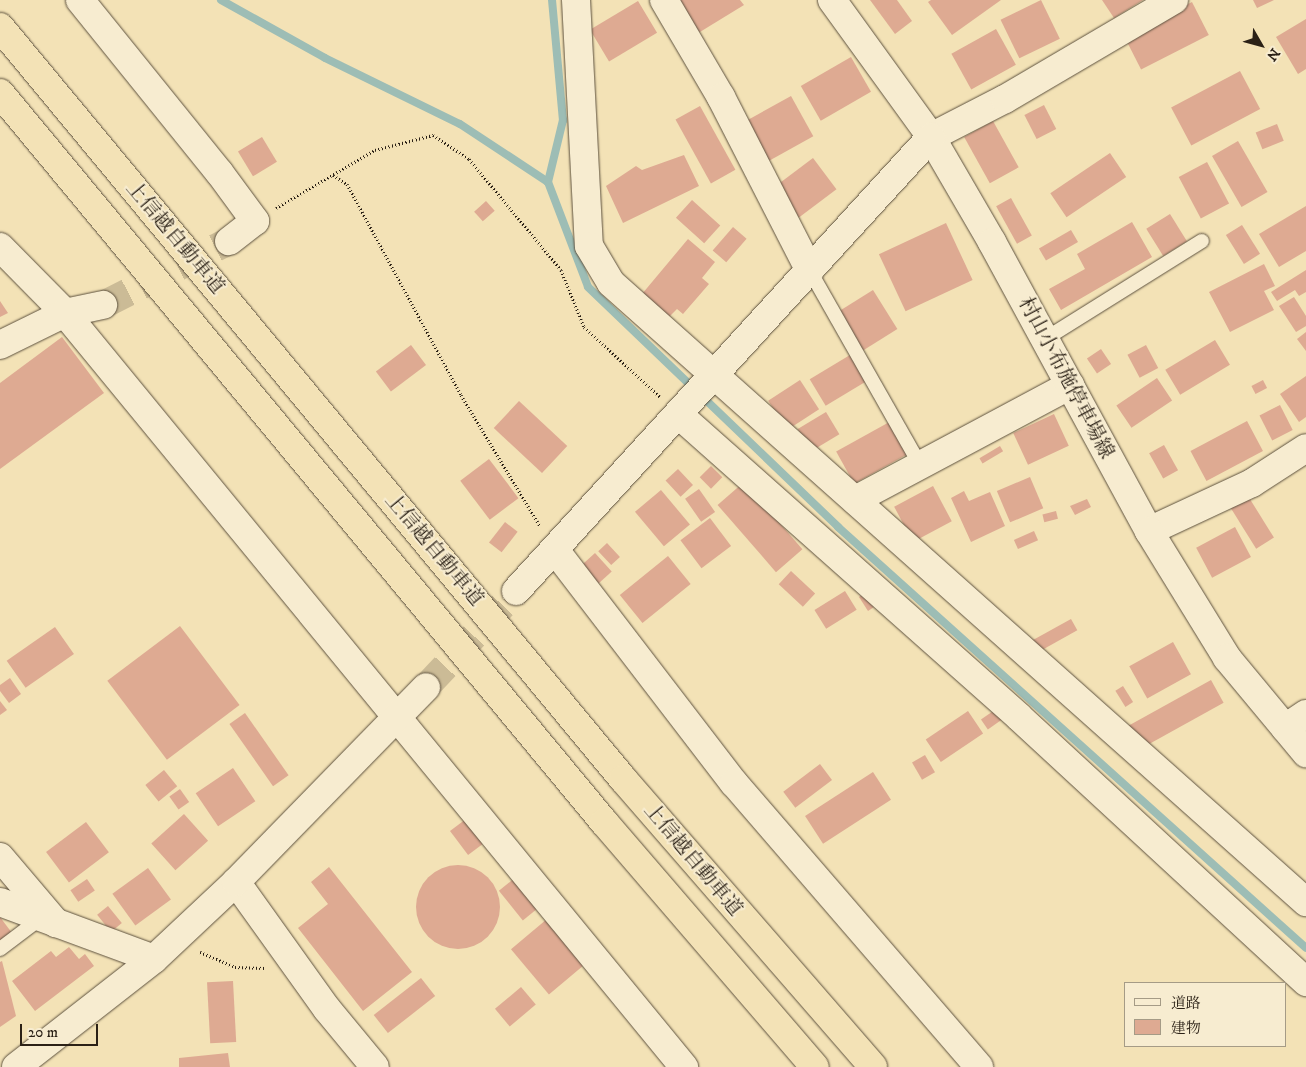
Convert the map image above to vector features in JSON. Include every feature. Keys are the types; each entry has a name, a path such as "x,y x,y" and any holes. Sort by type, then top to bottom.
{"highway":[{"name":"上信越自動車道","path":"0,27 624,779 873,1067"},
{"path":"0,93 604,822 815,1067"}],"street":[{"path":"80,0 219,172 255,221 229,241"},
{"path":"576,0 589,246 611,283 712,377 855,500 1306,902"},
{"path":"664,0 721,97 810,271"},
{"name":"村山小布施停車場線","path":"832,0 931,137 1045,339 1149,531 1227,658 1296,721 1306,753"},
{"path":"516,591 931,137 1005,99 1174,0"},
{"path":"0,247 65,313 399,716 684,1067"},
{"path":"0,345 65,313 103,305"},
{"path":"855,500 1070,385"},
{"path":"678,414 1019,717 1306,982"},
{"path":"1149,531 1252,483 1306,448"},
{"path":"555,550 734,783 979,1067"},
{"path":"16,1067 154,959 236,882 426,687"},
{"path":"0,857 49,921"},
{"path":"236,882 299,969 375,1067"},
{"path":"0,902 154,959"}],"lane":[{"path":"1045,339 1202,241"},
{"path":"810,271 920,465"},
{"path":"0,949 49,921"}],"path":[{"path":"255,221 375,150 433,135 469,159 560,270 584,327 678,414"},
{"path":"333,175 347,184 461,395 555,550"},
{"path":"174,940 235,967 299,969"}],"building":[{"path":"674,0 740,0 744,5 695,35"},
{"path":"870,0 897,0 912,21 895,34"},
{"path":"931,0 1001,0 952,35 928,2"},
{"path":"1041,0 1060,39 1019,58 1001,20"},
{"path":"1102,0 1143,0 1114,18"},
{"path":"1253,0 1274,0 1257,8"},
{"path":"638,1 657,33 609,62 590,30"},
{"path":"1192,2 1209,35 1141,69 1124,37"},
{"path":"1306,19 1306,69 1298,74 1276,37"},
{"path":"996,29 1016,65 971,90 951,54"},
{"path":"851,57 871,92 821,121 801,86"},
{"path":"1240,71 1260,109 1191,146 1171,108"},
{"path":"791,96 813,136 767,162 745,122"},
{"path":"1044,105 1056,129 1037,139 1024,115"},
{"path":"700,106 735,170 711,183 676,120"},
{"path":"993,121 1019,167 990,183 964,137"},
{"path":"1277,124 1284,141 1262,149 1256,133"},
{"path":"262,137 277,162 253,176 238,151"},
{"path":"1238,141 1268,192 1242,207 1212,156"},
{"path":"1110,153 1126,177 1067,217 1050,193"},
{"path":"684,155 699,186 623,223 606,186 636,166 642,170"},
{"path":"813,158 836,189 799,217 775,186"},
{"path":"1207,162 1229,203 1201,219 1179,177"},
{"path":"1011,198 1032,236 1017,244 996,206"},
{"path":"692,200 720,225 704,243 676,218"},
{"path":"486,201 495,211 483,221 474,212"},
{"path":"1306,206 1306,251 1279,267 1259,234"},
{"path":"1170,214 1187,241 1163,256 1146,229"},
{"path":"1132,222 1152,257 1061,310 1049,289 1085,269 1077,254"},
{"path":"946,223 973,280 906,311 879,254"},
{"path":"1242,225 1260,254 1244,264 1226,235"},
{"path":"733,227 747,239 726,262 713,250"},
{"path":"1071,230 1078,242 1046,261 1039,249"},
{"path":"688,239 715,262 702,278 709,284 683,314 677,309 669,317 642,294"},
{"path":"1264,264 1275,286 1264,291 1274,310 1230,332 1209,292"},
{"path":"1306,270 1306,292 1299,296 1295,290 1277,301 1271,292"},
{"path":"873,290 897,329 863,351 838,312"},
{"path":"1294,297 1306,316 1306,326 1296,332 1279,306"},
{"path":"0,301 8,313 0,317"},
{"path":"1306,332 1306,351 1297,339"},
{"path":"62,337 104,393 0,469 0,383"},
{"path":"1215,340 1230,365 1180,395 1165,370"},
{"path":"411,345 426,365 391,391 376,371"},
{"path":"1146,345 1158,368 1140,378 1127,355"},
{"path":"1101,349 1111,364 1097,373 1087,359"},
{"path":"850,355 866,382 826,406 810,379"},
{"path":"1306,376 1306,417 1299,422 1280,394"},
{"path":"1157,378 1172,400 1131,428 1116,405"},
{"path":"800,380 819,409 787,430 768,401"},
{"path":"1263,380 1267,388 1256,394 1251,386"},
{"path":"519,401 567,446 542,473 494,428"},
{"path":"1280,405 1293,430 1272,440 1260,415"},
{"path":"826,412 839,434 811,451 798,429"},
{"path":"1054,414 1069,446 1028,465 1013,433"},
{"path":"893,420 911,452 854,484 836,452"},
{"path":"1247,421 1263,451 1206,481 1190,451"},
{"path":"1164,445 1178,470 1163,479 1149,453"},
{"path":"1000,446 1003,451 983,464 979,458"},
{"path":"489,459 518,498 490,520 460,481"},
{"path":"711,466 722,477 711,489 700,477"},
{"path":"678,469 693,485 681,497 666,481"},
{"path":"1030,477 1043,508 1010,522 997,491"},
{"path":"744,482 802,549 776,572 718,505"},
{"path":"933,486 952,521 913,542 894,507"},
{"path":"699,489 715,512 701,522 685,499"},
{"path":"661,490 690,524 664,546 635,512"},
{"path":"964,491 969,501 990,492 1005,526 971,542 951,498"},
{"path":"1248,496 1274,538 1256,549 1230,507"},
{"path":"1087,499 1091,507 1075,515 1070,506"},
{"path":"1056,511 1058,519 1044,522 1042,514"},
{"path":"710,518 731,546 702,568 680,540"},
{"path":"505,522 518,532 502,552 489,542"},
{"path":"1235,527 1251,557 1212,578 1196,548"},
{"path":"1034,531 1038,540 1018,549 1014,540"},
{"path":"607,543 620,557 611,565 598,551"},
{"path":"595,553 612,572 597,585 580,566"},
{"path":"668,556 691,584 642,623 620,595"},
{"path":"791,571 815,594 803,607 779,584"},
{"path":"845,591 857,610 826,629 814,610"},
{"path":"864,593 874,607 868,611 859,597"},
{"path":"1071,619 1077,630 1038,652 1032,641"},
{"path":"180,626 240,705 167,760 107,681"},
{"path":"55,627 74,654 26,688 7,661"},
{"path":"1173,642 1191,674 1147,699 1129,666"},
{"path":"10,678 21,694 9,703 0,691 0,685"},
{"path":"1211,680 1224,703 1138,750 1125,728"},
{"path":"1123,686 1133,702 1125,707 1115,691"},
{"path":"0,701 7,710 0,715"},
{"path":"999,707 1006,717 988,729 981,720"},
{"path":"968,711 983,733 941,762 926,740"},
{"path":"245,713 289,775 273,786 229,724"},
{"path":"925,755 935,772 922,780 912,762"},
{"path":"820,764 832,780 795,808 783,792"},
{"path":"233,768 255,801 218,826 196,793"},
{"path":"164,770 177,786 159,801 145,785"},
{"path":"873,772 891,800 823,844 805,816"},
{"path":"180,789 189,802 179,810 169,796"},
{"path":"184,814 208,841 175,870 151,843"},
{"path":"466,819 484,843 468,855 450,831"},
{"path":"86,822 109,852 69,882 46,852"},
{"path":"458,865 481,872 493,884 500,907 493,930 481,942 458,949 435,942 423,930 416,907 423,884 435,872"},
{"path":"329,867 412,972 363,1011 298,928 328,904 311,882"},
{"path":"148,868 171,900 135,925 112,894"},
{"path":"516,877 540,907 523,920 499,891"},
{"path":"87,879 95,891 78,902 70,890"},
{"path":"108,906 122,923 111,932 97,915"},
{"path":"0,917 12,933 0,943"},
{"path":"547,919 585,964 549,994 511,949"},
{"path":"69,947 79,959 85,954 94,966 35,1011 12,981 51,951 56,957"},
{"path":"2,961 16,1016 0,1027 0,962"},
{"path":"421,978 435,996 388,1033 374,1015"},
{"path":"233,981 236,1042 210,1043 207,982"},
{"path":"521,987 536,1005 510,1026 495,1009"},
{"path":"228,1053 230,1067 179,1067 179,1058"}],"waterway":[{"path":"221,0 325,58 460,124 548,182"},
{"path":"552,0 563,120 548,182 588,287 838,527 1306,948"}],"tunnel":[{"path":"103,305 229,241"},
{"path":"426,687 516,591"}]}
